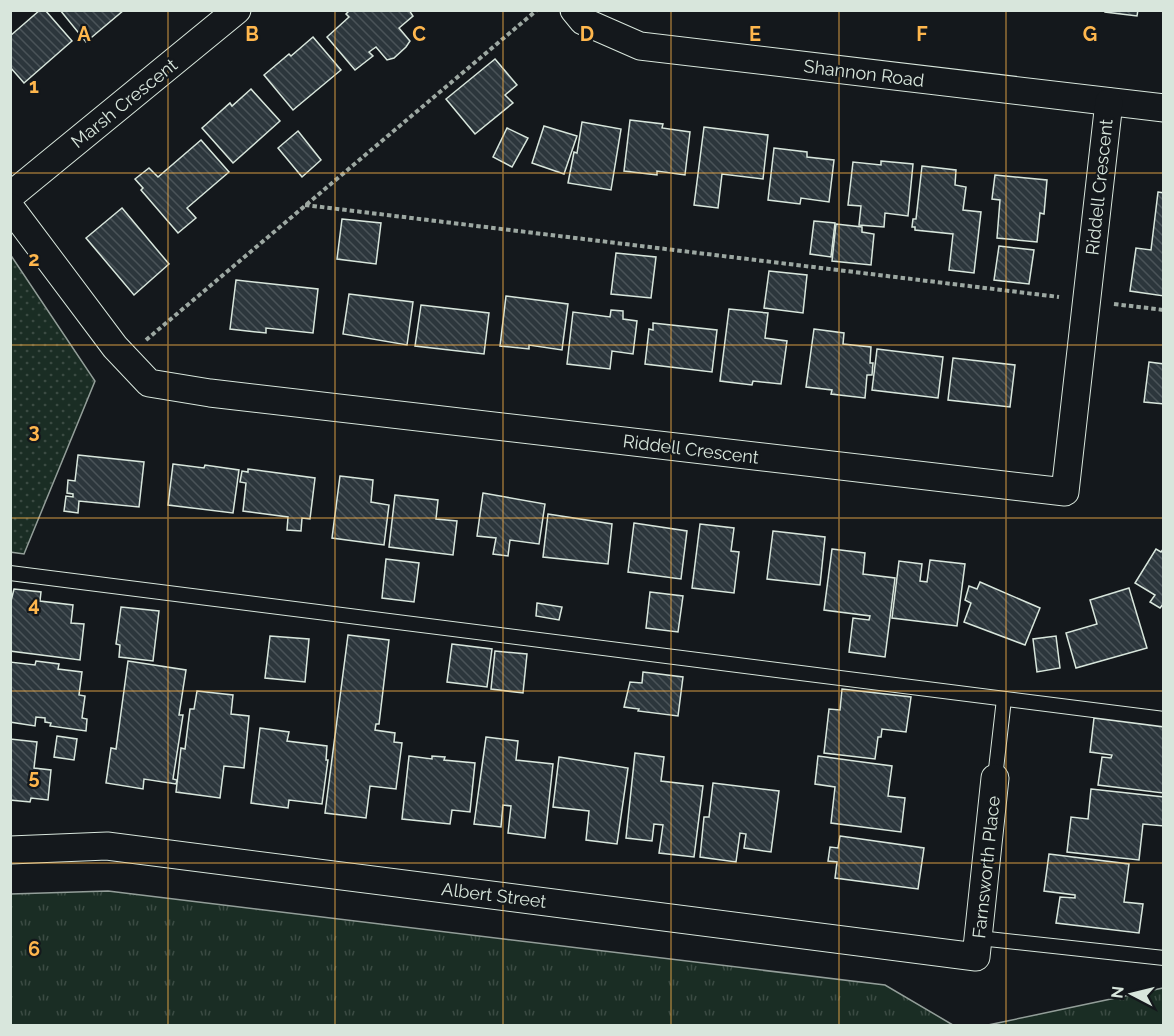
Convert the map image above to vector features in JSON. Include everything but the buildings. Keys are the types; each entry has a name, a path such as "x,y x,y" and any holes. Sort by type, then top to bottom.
{"street":[{"name":"Marsh Crescent","path":"10,196 237,10"},
{"name":"Shannon Road","path":"574,10 583,21 640,46 1164,108"},
{"name":"Riddell Crescent","path":"10,207 115,347 149,383 210,393 1065,492 1109,102"},
{"name":"Farnsworth Place","path":"977,947 995,778"},
{"name":"Albert Street","path":"10,850 107,846 977,947"}],"lane":[{"path":"10,573 1164,719"},
{"path":"995,778 1004,699"},
{"path":"977,947 1164,958"}],"path":[{"path":"125,357 537,10"},
{"path":"305,205 1164,310"}],"green space":[{"path":"10,254 95,381 24,554 10,552"},
{"path":"108,891 885,985 953,1025 11,1025 11,894"},
{"path":"1163,988 1163,1025 988,1025"}]}
